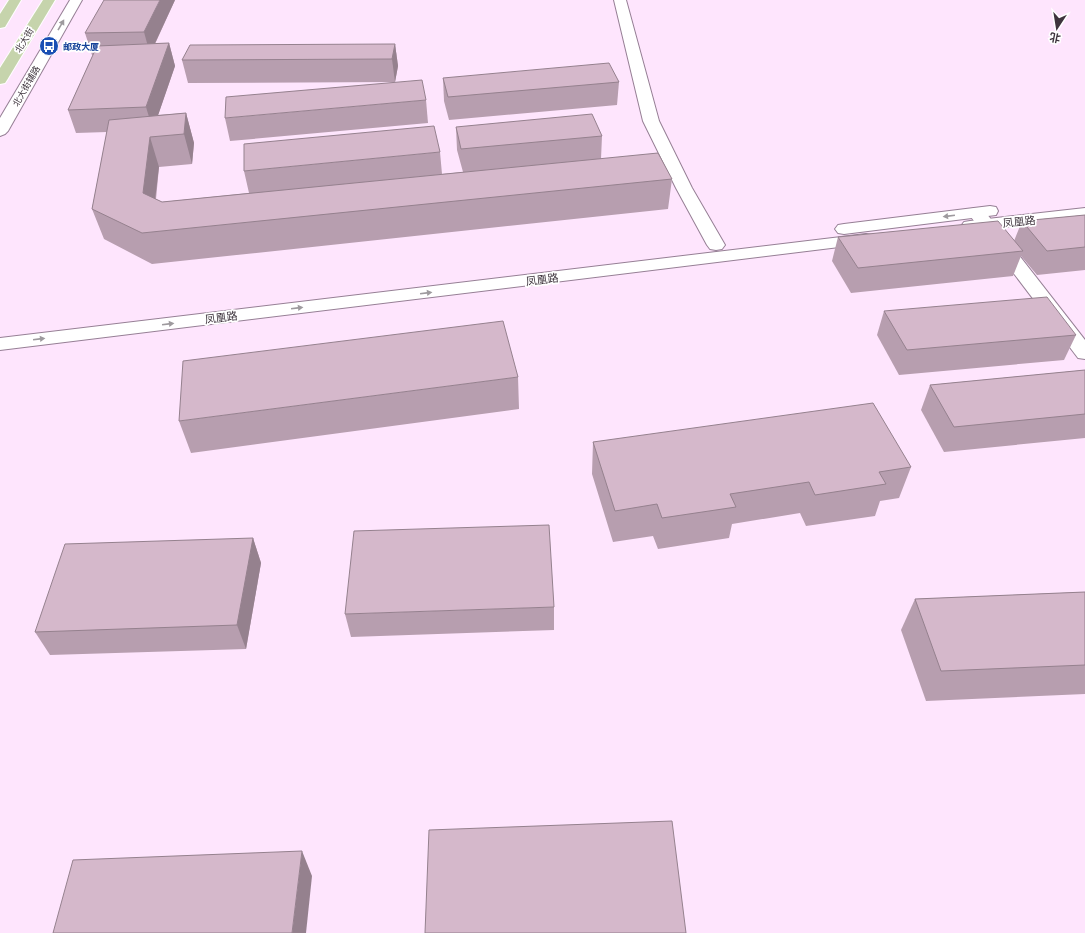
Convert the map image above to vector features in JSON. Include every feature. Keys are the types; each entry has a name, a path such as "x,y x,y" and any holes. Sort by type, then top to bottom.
{"main road":[{"path":"0,24 15,0"},
{"name":"北大街","path":"0,80 49,0"}],"street":[{"name":"北大街辅路","path":"0,132 76,0"},
{"path":"620,0 652,121 684,188 716,245"},
{"name":"凤凰路","path":"0,344 981,219 1085,201"},
{"name":"凤凰路","path":"0,329 716,245 981,219 1085,213"},
{"path":"981,219 1085,353"}],"building":[{"path":"104,0 160,0 144,32 85,33"},
{"path":"169,43 146,107 68,110 97,46"},
{"path":"395,44 392,59 182,60 190,45"},
{"path":"609,63 619,82 448,97 443,78"},
{"path":"422,80 426,100 225,118 226,97"},
{"path":"186,113 184,134 150,137 143,193 162,202 658,153 672,179 142,233 92,209 109,120"},
{"path":"592,114 602,136 461,149 456,127"},
{"path":"434,126 440,152 244,171 244,144"},
{"path":"1085,215 1085,247 1047,251 1022,221"},
{"path":"998,221 1023,251 858,268 838,237"},
{"path":"1047,297 1076,335 907,350 884,311"},
{"path":"503,321 518,377 179,421 183,361"},
{"path":"1085,370 1085,414 954,427 930,385"},
{"path":"873,403 911,467 879,472 886,484 815,495 809,482 730,494 736,507 662,518 657,504 615,511 593,442"},
{"path":"549,525 554,607 345,614 354,531"},
{"path":"253,538 237,625 35,632 65,544"},
{"path":"1085,592 1085,665 941,671 915,599"},
{"path":"672,821 686,933 425,933 429,830"},
{"path":"302,851 292,933 53,933 73,860"}],"place":[{"name":"邮政大厦","path":"49,46"}]}
